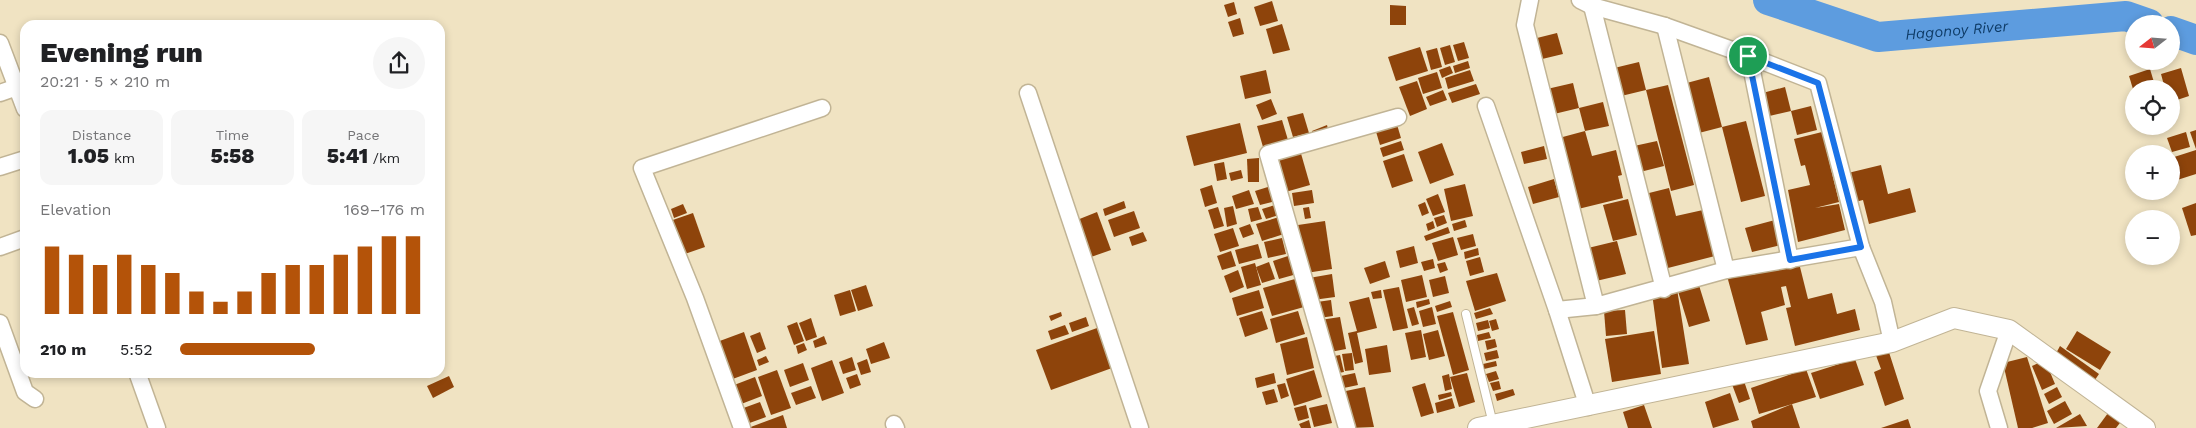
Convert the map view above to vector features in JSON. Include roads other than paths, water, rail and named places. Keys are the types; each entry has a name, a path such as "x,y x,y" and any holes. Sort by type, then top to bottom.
{"street":[{"path":"1530,0 1525,25 1596,306"},
{"path":"1586,3 1664,289"},
{"path":"1586,3 1665,26 1818,83 1861,247 1883,302 1892,342"},
{"path":"1665,26 1726,270"},
{"path":"0,43 20,95"},
{"path":"1748,56 1790,260"},
{"path":"0,93 17,87"},
{"path":"1028,93 1140,428"},
{"path":"1486,106 1557,310 1588,407"},
{"path":"742,428 694,298 642,168 822,108"},
{"path":"1347,428 1268,154 1398,117"},
{"path":"0,168 20,161"},
{"path":"0,247 20,240"},
{"path":"1557,310 1596,306 1664,289 1726,270 1861,247"},
{"path":"1486,426 1588,407 1892,342 1954,318 2009,330 2145,428"},
{"path":"0,323 25,392 35,399"},
{"path":"1999,428 1988,391 2009,330"},
{"path":"139,378 157,428"}],"lane":[{"path":"1466,314 1486,426"}],"waterway":[{"name":"Hagonoy River","path":"1768,0 1878,37 2125,16"},
{"name":"Hagonoy River","path":"2180,34 2196,40"}]}
